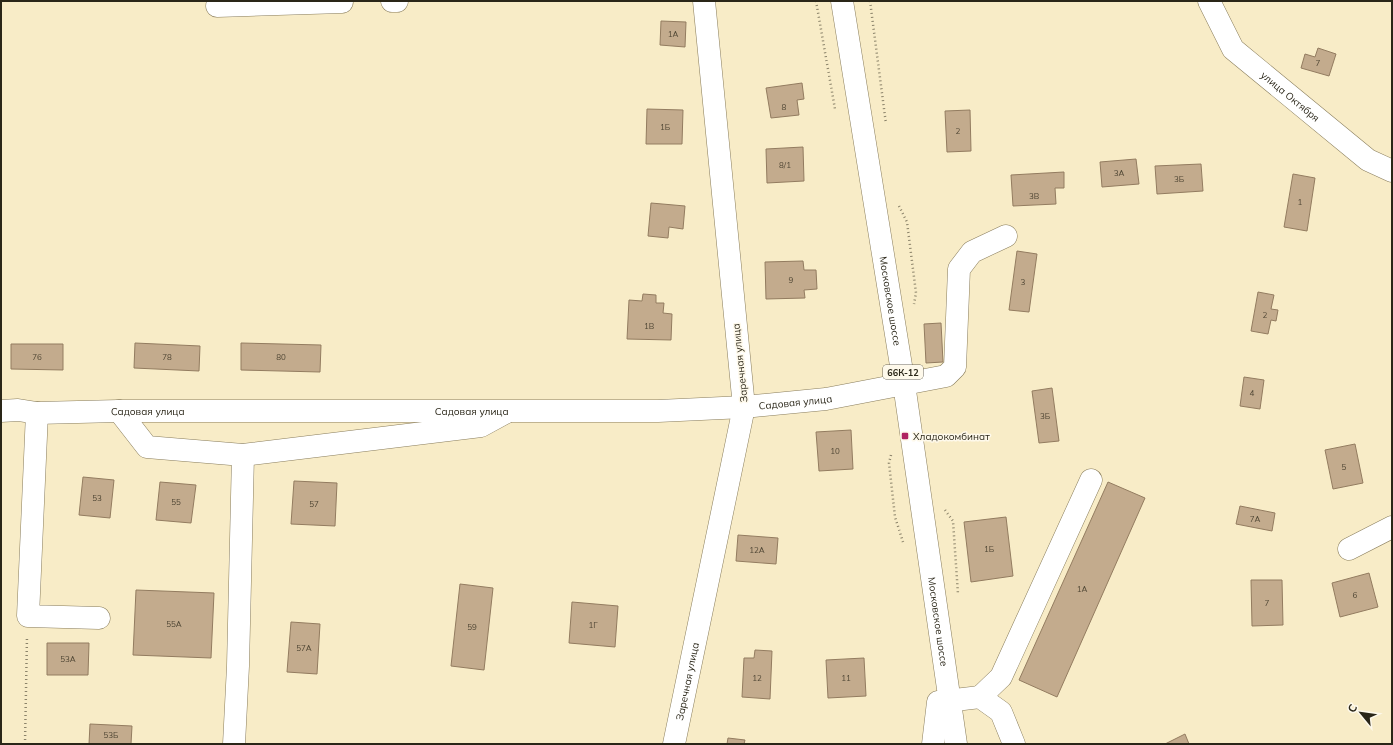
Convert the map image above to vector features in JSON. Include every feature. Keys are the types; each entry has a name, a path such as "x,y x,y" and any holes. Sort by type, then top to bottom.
{"street":[{"path":"217,6 342,1"},
{"path":"392,1 397,1"},
{"name":"Заречная улица","path":"674,744 744,407 704,1"},
{"name":"Московское шоссе","path":"842,1 904,384 956,744"},
{"name":"улица Октября","path":"1210,1 1233,49 1368,160 1392,171"},
{"name":"Садовая улица","path":"1,410 18,410 37,413 120,411 658,411 744,407 826,399 946,376 955,367 959,270 972,252 1006,236"},
{"path":"120,411 147,447 243,455 481,426 508,412"},
{"path":"37,413 28,616 99,618"},
{"path":"234,744 238,666 243,455"},
{"path":"933,744 938,702 980,697 1001,677 1091,480"},
{"path":"1349,550 1392,528"},
{"path":"980,697 1000,712 1014,744"}],"path":[{"path":"25,744 28,616"}],"building":[{"path":"661,21 686,22 685,47 660,45"},
{"path":"1318,48 1336,54 1329,76 1301,68 1305,54 1315,57"},
{"path":"802,83 804,99 797,100 799,115 771,118 766,88"},
{"path":"647,109 683,110 682,144 646,144"},
{"path":"970,110 971,151 947,152 945,111"},
{"path":"803,147 804,181 767,183 766,149"},
{"path":"1136,159 1139,184 1102,187 1100,162"},
{"path":"1201,164 1203,191 1157,194 1155,166"},
{"path":"1064,172 1064,188 1055,188 1056,204 1013,206 1011,175"},
{"path":"1293,174 1315,178 1307,231 1284,227"},
{"path":"651,203 685,206 683,229 669,227 668,238 648,236"},
{"path":"1017,251 1037,254 1029,312 1009,310"},
{"path":"803,261 804,270 816,270 817,289 804,290 805,298 766,299 765,262"},
{"path":"1258,292 1274,295 1271,309 1278,310 1276,321 1271,320 1268,334 1251,331"},
{"path":"643,294 656,295 656,303 664,303 663,313 672,314 671,340 627,339 629,300 642,301"},
{"path":"941,323 943,362 926,363 924,324"},
{"path":"135,343 200,346 199,371 134,368"},
{"path":"241,343 321,345 320,372 241,370"},
{"path":"11,344 63,344 63,370 11,369"},
{"path":"1244,377 1264,380 1260,409 1240,406"},
{"path":"1052,388 1059,441 1039,443 1032,391"},
{"path":"851,430 853,469 819,471 816,432"},
{"path":"1355,444 1363,483 1333,489 1325,450"},
{"path":"83,477 114,480 110,518 79,515"},
{"path":"294,481 337,483 335,526 291,524"},
{"path":"160,482 196,485 191,523 156,520"},
{"path":"1108,482 1145,498 1057,697 1019,680"},
{"path":"1240,506 1275,513 1272,531 1236,524"},
{"path":"1006,517 1013,576 971,582 964,522"},
{"path":"738,535 778,538 776,564 736,561"},
{"path":"1369,573 1378,607 1340,617 1332,583"},
{"path":"1251,580 1282,580 1283,625 1252,626"},
{"path":"460,584 493,588 484,670 451,666"},
{"path":"136,590 214,593 211,658 133,655"},
{"path":"572,602 618,606 615,647 569,643"},
{"path":"291,622 320,624 317,674 287,672"},
{"path":"47,643 89,643 88,675 47,675"},
{"path":"755,650 772,651 770,699 742,697 744,658 754,658"},
{"path":"864,658 866,696 828,698 826,660"},
{"path":"90,724 132,726 131,744 89,744"},
{"path":"1185,734 1189,744 1165,744"},
{"path":"728,738 745,740 744,744 727,744"}],"place":[{"name":"Хладокомбинат","path":"905,436"}]}
